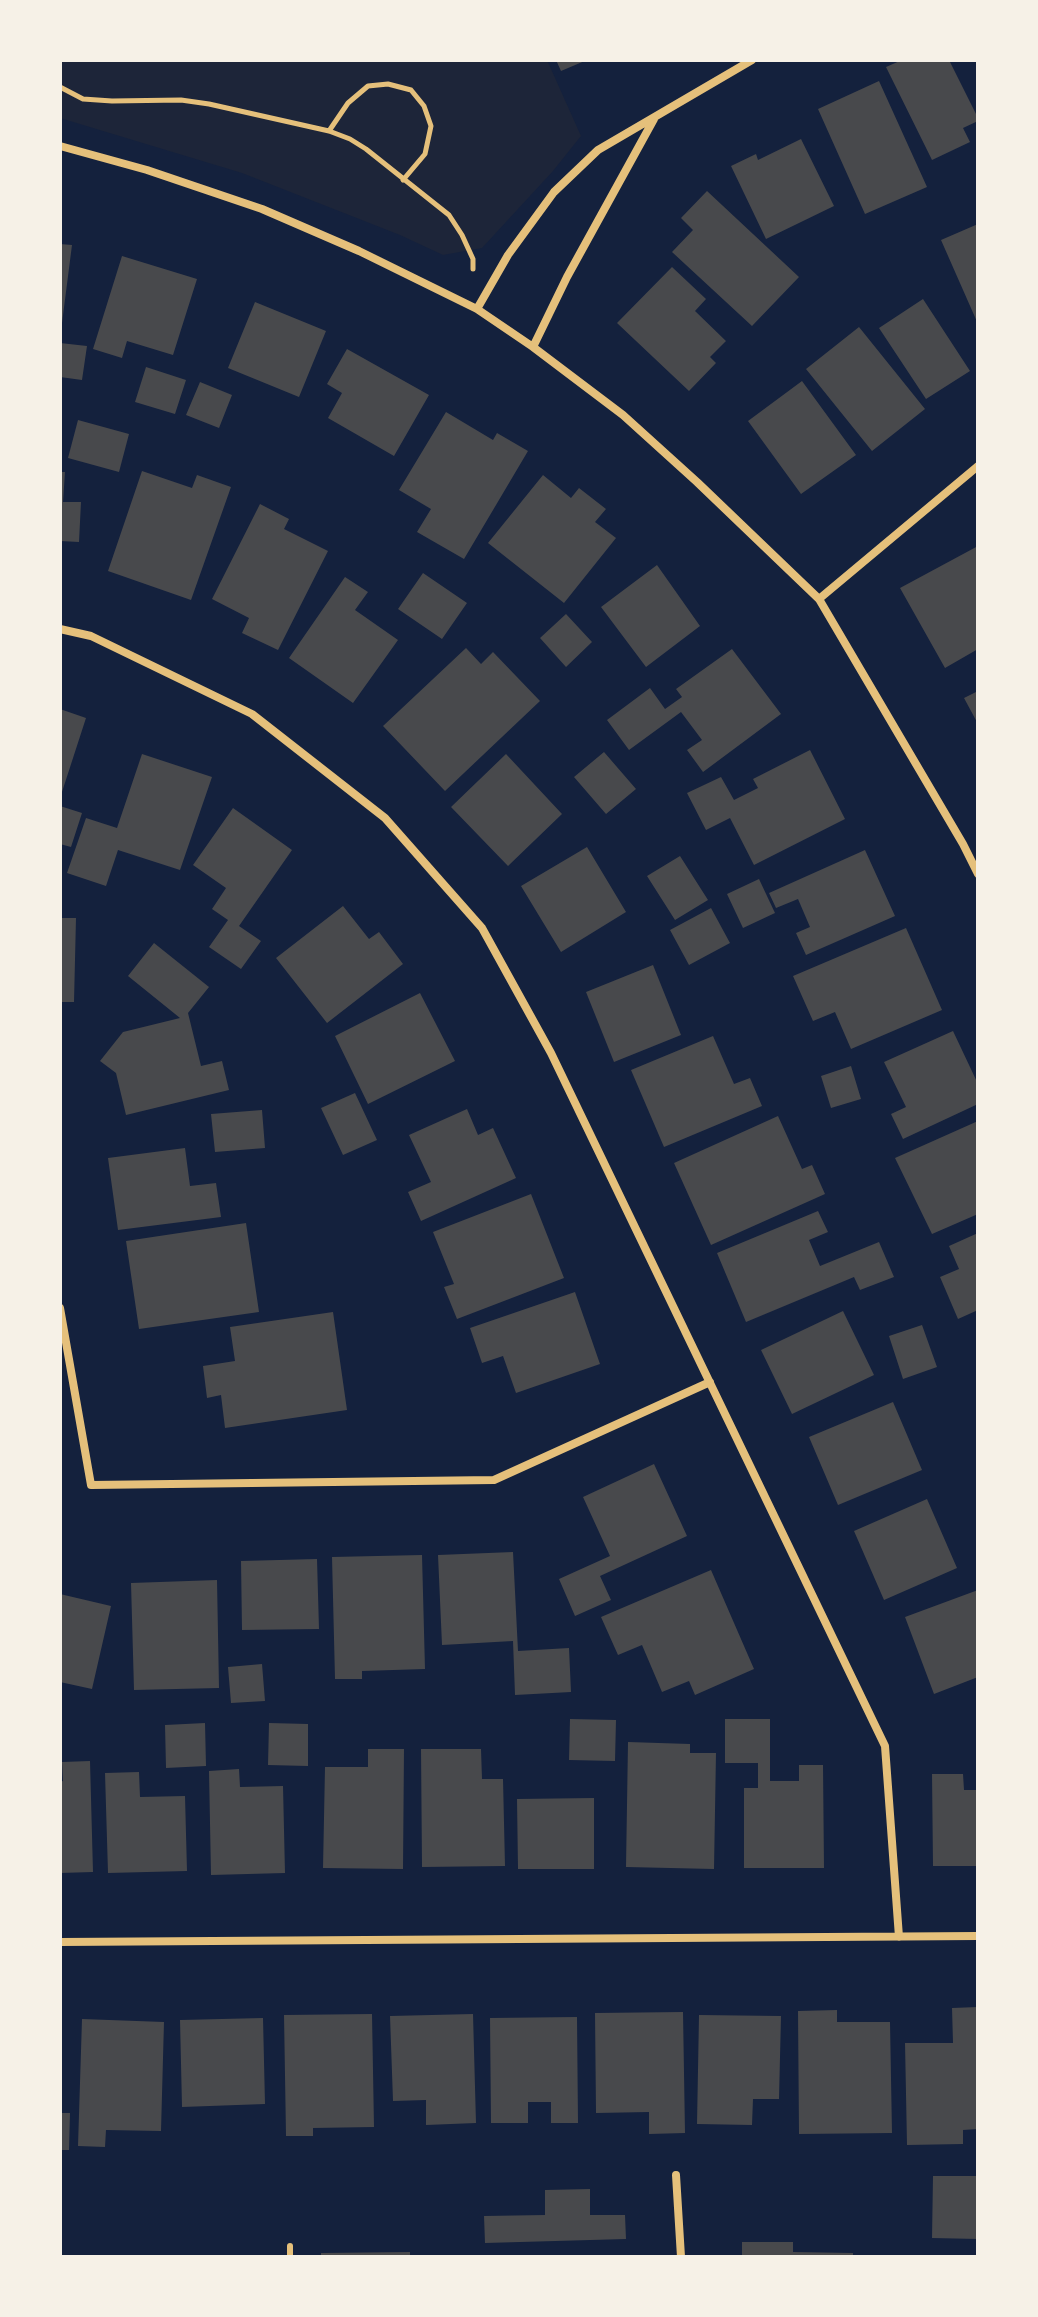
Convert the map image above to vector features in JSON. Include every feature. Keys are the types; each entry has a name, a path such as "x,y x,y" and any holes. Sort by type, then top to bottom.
{"street":[{"path":"477,309 508,255 554,192 598,150 752,60"},
{"path":"533,347 567,277 655,119"},
{"path":"60,146 147,170 262,209 359,251 477,309 623,415 819,599 978,874"},
{"path":"819,599 978,466"},
{"path":"60,629 91,636 252,714 385,818 482,928 551,1053 885,1746 899,1937"},
{"path":"60,1308 91,1485 494,1480 710,1382"},
{"path":"60,1942 978,1936"},
{"path":"676,2175 681,2257"}],"lane":[{"path":"290,2246 290,2257"}],"path":[{"path":"329,131 348,103 368,86 388,84 411,90 424,106 431,126 425,154 403,180"},
{"path":"60,87 83,99 181,100 234,109 329,131 350,139 449,215 473,259 477,309"}],"shaded area":[{"path":"60,60 547,60 581,136 482,248 443,255 242,173 60,118"}],"building":[{"path":"556,60 587,60 561,71"},
{"path":"902,60 949,60 978,118 978,121 963,128 970,142 932,160 886,67"},
{"path":"879,81 927,187 865,214 818,109"},
{"path":"801,139 834,206 766,239 731,166 756,154 758,160"},
{"path":"707,191 799,277 752,326 672,252 693,230 681,218"},
{"path":"978,224 978,324 941,240"},
{"path":"60,244 72,245 62,323 60,323"},
{"path":"122,256 197,279 173,355 127,341 122,358 93,349"},
{"path":"672,267 706,299 695,311 726,341 710,357 716,363 689,391 617,323"},
{"path":"923,299 970,371 926,399 879,328"},
{"path":"255,302 326,331 299,397 228,368"},
{"path":"859,327 925,409 872,451 806,369"},
{"path":"60,343 87,346 82,380 60,377"},
{"path":"347,349 429,395 394,456 328,418 342,393 327,384"},
{"path":"146,367 186,380 175,414 135,402"},
{"path":"802,381 856,455 801,494 748,421"},
{"path":"200,382 232,395 219,428 186,415"},
{"path":"446,412 493,440 497,433 528,451 464,559 417,532 431,509 399,490"},
{"path":"78,420 129,434 119,472 68,458"},
{"path":"142,471 192,488 197,475 231,487 191,600 108,571"},
{"path":"60,472 65,472 63,502 81,502 79,542 60,541"},
{"path":"543,475 571,498 579,488 606,509 595,522 616,538 564,603 488,543"},
{"path":"260,504 289,519 284,529 328,551 278,650 242,633 249,618 212,599"},
{"path":"978,546 978,649 945,668 900,588"},
{"path":"657,565 700,626 646,667 601,607"},
{"path":"423,573 467,603 442,639 398,609"},
{"path":"345,577 368,592 355,610 398,640 353,703 289,658"},
{"path":"566,614 592,642 566,667 540,638"},
{"path":"466,648 481,664 493,652 540,701 445,791 383,726"},
{"path":"732,649 781,714 703,772 687,750 702,740 681,712 629,750 607,720 650,688 665,709 682,697 676,689"},
{"path":"978,691 978,724 964,698"},
{"path":"60,709 86,718 61,795 60,795"},
{"path":"810,750 845,819 754,865 730,818 706,830 687,793 721,777 734,800 758,788 753,779"},
{"path":"604,752 636,789 606,814 574,777"},
{"path":"142,754 212,777 180,870 118,850 106,886 67,873 86,818 117,828"},
{"path":"506,754 562,814 508,866 451,807"},
{"path":"60,806 82,813 71,847 60,844"},
{"path":"233,808 292,850 239,926 261,941 241,969 209,947 228,920 212,909 226,888 193,865"},
{"path":"587,847 626,912 561,952 521,886"},
{"path":"865,850 895,916 806,955 796,933 810,927 798,899 776,908 769,893"},
{"path":"680,856 708,900 675,920 647,876"},
{"path":"759,879 775,913 743,928 727,894"},
{"path":"343,906 369,939 379,932 403,964 327,1023 276,958"},
{"path":"711,908 730,943 689,965 670,930"},
{"path":"60,918 76,918 74,1002 60,1002"},
{"path":"906,928 942,1010 851,1049 835,1012 813,1021 793,976"},
{"path":"154,943 209,987 188,1013 201,1066 222,1061 229,1090 126,1115 116,1073 100,1061 123,1032 180,1018 128,976"},
{"path":"653,965 681,1035 614,1062 586,992"},
{"path":"420,993 455,1061 368,1104 335,1036"},
{"path":"953,1031 978,1084 978,1104 903,1139 891,1114 906,1107 884,1062"},
{"path":"713,1036 734,1084 750,1078 762,1106 664,1147 631,1070"},
{"path":"851,1066 861,1099 831,1108 821,1076"},
{"path":"355,1093 377,1140 343,1155 321,1108"},
{"path":"467,1109 478,1135 493,1128 516,1178 421,1221 408,1192 431,1182 409,1135"},
{"path":"262,1110 265,1148 215,1152 211,1114"},
{"path":"778,1116 802,1169 812,1165 825,1194 711,1245 674,1163"},
{"path":"978,1121 978,1214 932,1234 895,1158"},
{"path":"185,1148 190,1186 216,1183 221,1217 118,1230 108,1158"},
{"path":"531,1194 564,1278 457,1319 444,1287 454,1284 433,1232"},
{"path":"818,1211 828,1232 809,1240 820,1266 879,1242 894,1277 860,1290 854,1277 746,1322 717,1253"},
{"path":"246,1223 259,1312 139,1329 126,1241"},
{"path":"978,1233 978,1310 958,1319 940,1277 959,1269 949,1246"},
{"path":"575,1292 600,1364 516,1393 503,1356 482,1363 470,1328"},
{"path":"843,1311 874,1375 792,1414 761,1350"},
{"path":"333,1312 347,1410 225,1428 221,1395 207,1398 203,1366 235,1361 230,1327"},
{"path":"922,1325 937,1367 903,1379 889,1336"},
{"path":"893,1402 922,1470 838,1505 809,1437"},
{"path":"654,1464 687,1536 600,1576 611,1600 575,1616 559,1579 610,1556 583,1497"},
{"path":"927,1499 957,1568 884,1600 854,1531"},
{"path":"513,1552 518,1651 569,1648 571,1692 515,1695 513,1641 442,1645 438,1555"},
{"path":"422,1555 425,1669 362,1671 362,1679 335,1679 332,1557"},
{"path":"317,1559 319,1629 242,1630 241,1561"},
{"path":"711,1570 754,1669 695,1695 689,1681 662,1692 642,1645 618,1655 601,1617"},
{"path":"217,1580 219,1688 134,1690 131,1583"},
{"path":"978,1590 978,1677 934,1694 905,1617"},
{"path":"60,1594 111,1606 92,1689 60,1682"},
{"path":"262,1664 265,1701 231,1703 228,1667"},
{"path":"570,1719 616,1720 615,1761 569,1760"},
{"path":"725,1719 770,1719 770,1781 799,1781 799,1765 823,1765 824,1868 744,1868 744,1788 758,1788 758,1763 725,1763"},
{"path":"205,1723 206,1766 166,1768 165,1725"},
{"path":"269,1723 308,1724 308,1766 268,1765"},
{"path":"628,1742 690,1744 690,1753 716,1753 714,1869 626,1867"},
{"path":"368,1749 404,1749 403,1869 323,1868 325,1767 368,1767"},
{"path":"421,1749 481,1749 482,1779 503,1779 505,1866 422,1867"},
{"path":"90,1761 93,1872 60,1873 62,1762"},
{"path":"239,1769 240,1787 283,1786 285,1873 211,1875 209,1771"},
{"path":"139,1772 140,1797 185,1796 187,1871 108,1873 105,1773"},
{"path":"932,1774 963,1774 964,1790 978,1790 978,1866 933,1866"},
{"path":"594,1798 594,1869 518,1869 517,1799"},
{"path":"978,2007 978,2129 963,2130 963,2144 907,2145 905,2043 953,2043 952,2008"},
{"path":"837,2010 837,2022 890,2022 892,2133 799,2134 798,2011"},
{"path":"683,2012 685,2133 649,2134 649,2112 596,2113 595,2013"},
{"path":"372,2014 374,2127 313,2128 313,2136 286,2136 284,2015"},
{"path":"473,2014 476,2123 426,2125 426,2100 393,2101 390,2016"},
{"path":"699,2015 781,2016 779,2099 753,2099 752,2125 697,2124"},
{"path":"577,2017 578,2123 551,2123 551,2102 528,2102 528,2123 491,2123 490,2018"},
{"path":"263,2018 265,2104 182,2107 180,2020"},
{"path":"82,2019 164,2022 161,2131 106,2130 105,2147 78,2146"},
{"path":"60,2113 70,2113 69,2150 60,2150"},
{"path":"933,2176 978,2176 978,2239 932,2238"},
{"path":"590,2189 590,2215 625,2215 626,2239 485,2243 484,2216 545,2215 545,2190"},
{"path":"742,2242 793,2242 793,2252 853,2253 853,2257 742,2257"},
{"path":"410,2252 410,2257 321,2257 321,2253"}]}
